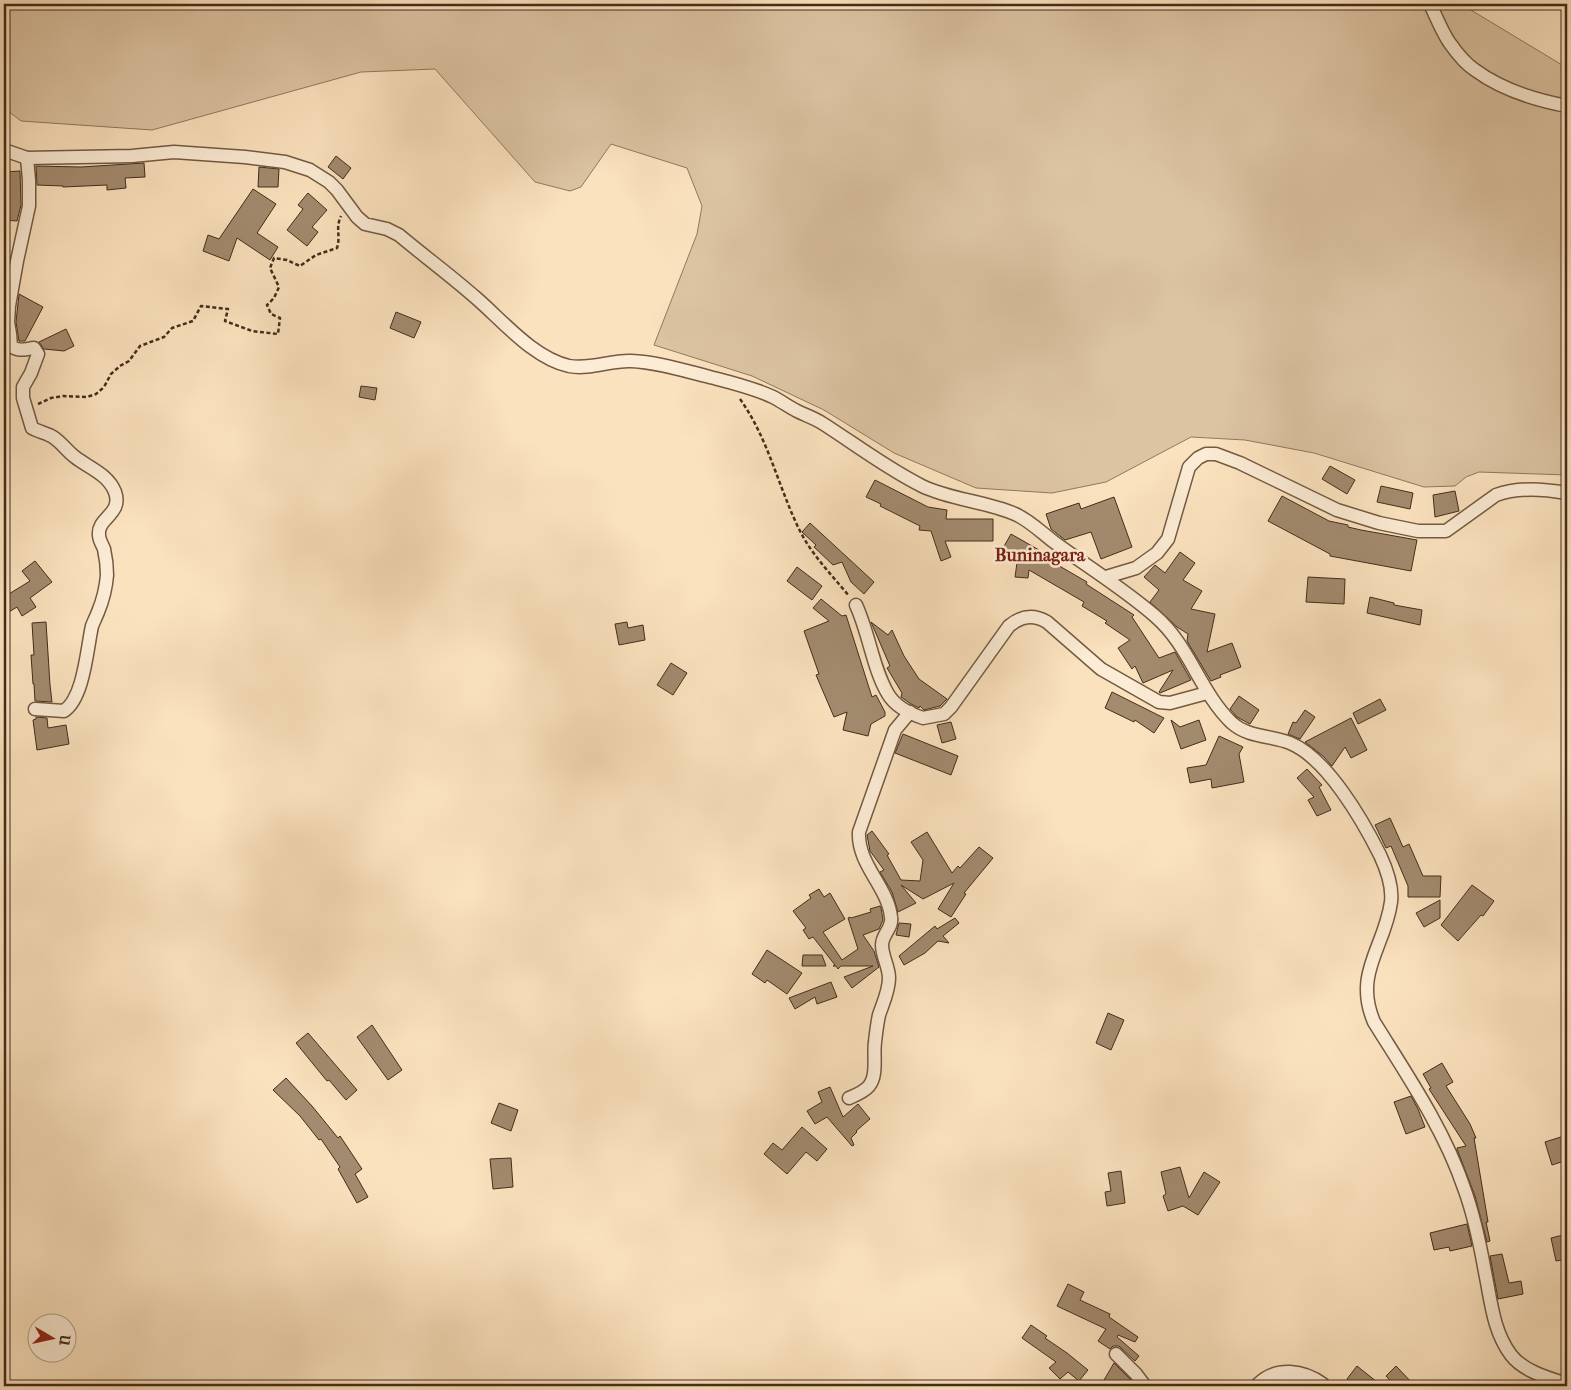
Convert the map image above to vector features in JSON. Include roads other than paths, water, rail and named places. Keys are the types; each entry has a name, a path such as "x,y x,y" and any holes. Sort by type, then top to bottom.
{"street":[{"path":"1430,4 1448,40 1462,59 1474,70 1506,88 1544,101 1567,106"},
{"path":"4,150 27,158 132,156 174,152 263,158 285,162 310,170 329,182 357,217 365,224 387,228 399,235 476,297 524,342 558,362 579,367 636,361 670,367 726,381 774,397 819,421 899,474 924,487 950,496 982,503 1019,516 1140,603 1167,628 1192,664 1207,693 1225,716 1238,728 1252,735 1291,743 1304,751 1331,778 1362,819 1388,871 1392,899 1369,968 1367,996 1369,1012 1438,1129 1458,1171 1465,1190 1482,1256 1494,1319 1505,1345 1520,1363 1533,1371 1567,1384"},
{"path":"27,158 29,206 16,261 8,322 10,346 23,350 34,348 38,354 23,387 23,398 29,414 29,422 32,428 60,442 78,459 106,478 115,493 116,502 111,516 102,524 99,530 99,537 106,560 107,575 103,598 93,624 88,656 77,692 71,704 64,711 35,709"},
{"path":"1106,577 1136,568 1157,553 1168,539 1189,467 1198,458 1206,454 1216,454 1240,463 1337,510 1379,523 1418,531 1446,531 1496,496 1504,493 1516,490 1542,490 1567,493"},
{"path":"856,605 864,622 880,677 889,696 900,706 923,718 944,714 1009,626 1017,620 1028,616 1047,622 1101,669 1159,702 1170,703 1207,693"},
{"path":"849,1098 869,1086 873,1077 876,1027 886,998 889,978 882,945 883,936 890,928 892,918 859,842 859,832 896,730 910,712"},
{"path":"1116,1354 1145,1386"},
{"path":"1260,1386 1272,1377 1283,1374 1306,1376 1322,1386"}],"district":[{"name":"Buninagara","path":"1040,555"}]}
